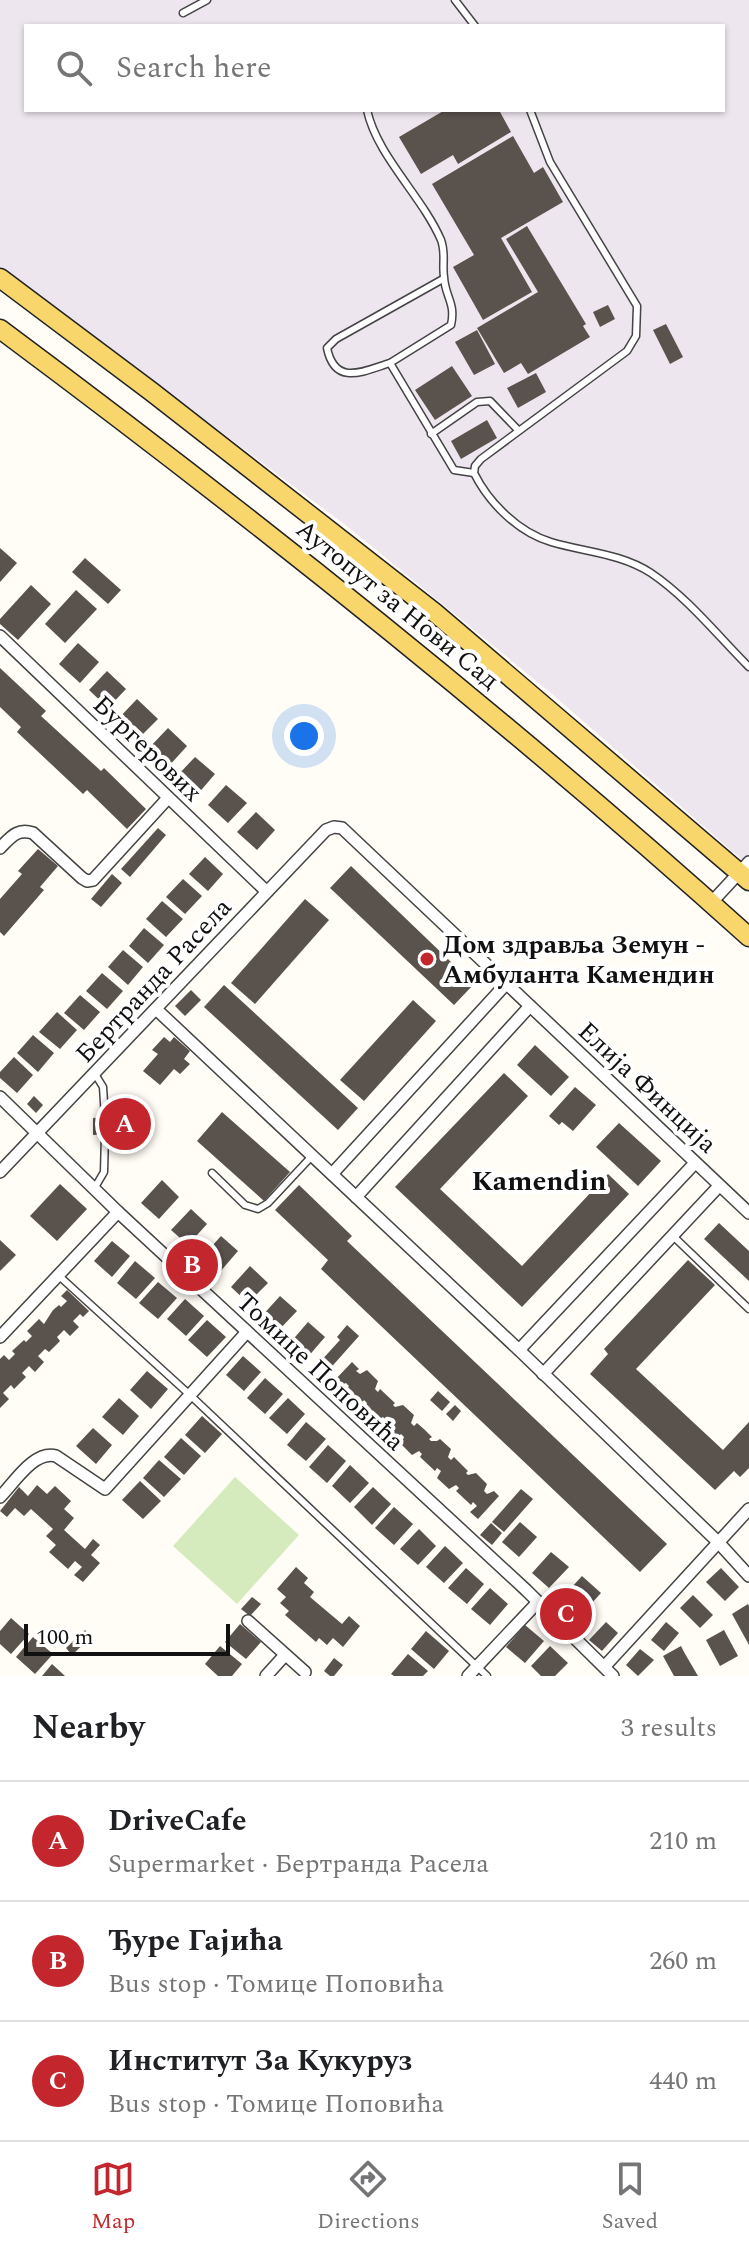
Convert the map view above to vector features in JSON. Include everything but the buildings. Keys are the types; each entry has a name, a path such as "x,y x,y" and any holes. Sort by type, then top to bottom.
{"main road":[{"name":"Аутопут за Нови Сад","path":"0,278 165,401 434,612 746,872"},
{"name":"Аутопут за Нови Сад","path":"0,329 122,420 411,647 590,796 749,937"}],"street":[{"name":"Бургерових","path":"0,636 266,891"},
{"path":"0,848 14,833 33,833 82,878 93,880 168,798"},
{"name":"Бертранда Расела","path":"0,1172 326,830 342,828"},
{"name":"Елија Финција","path":"342,828 749,1213"},
{"path":"711,903 746,872"},
{"path":"332,1174 506,984"},
{"path":"356,1197 530,1006"},
{"path":"156,1009 519,1350 718,1542 749,1576"},
{"name":"Томице Поповића","path":"0,1097 246,1333 611,1673"},
{"path":"519,1350 695,1163"},
{"path":"543,1374 719,1186"},
{"path":"0,1337 118,1212"},
{"path":"0,1497 34,1462 47,1454 56,1456 105,1489 246,1333"},
{"path":"611,1673 718,1542 749,1509"},
{"path":"473,1672 538,1602"},
{"path":"248,1621 305,1672"},
{"path":"266,1676 285,1655"}],"lane":[{"path":"183,13 207,0"},
{"path":"455,0 473,24"},
{"path":"368,112 374,132 442,242 445,261 443,279 454,310 451,325 390,363 352,375 340,371 328,355 327,348 336,339 443,279"},
{"path":"531,112 550,162 637,306 636,336 627,351 481,459 474,473 490,499 512,520 539,537 617,558 648,571 673,590 749,667"},
{"path":"390,363 454,470 474,473"},
{"path":"431,434 477,402 490,401 518,430"},
{"path":"95,1074 103,1087 105,1118"},
{"path":"94,1189 104,1172 105,1135"},
{"path":"212,1173 245,1205 258,1209 268,1203 312,1156"},
{"path":"673,1236 749,1309"},
{"path":"58,1275 190,1395 473,1672 487,1676"}],"shaded area":[{"path":"0,0 749,0 749,866 552,694 348,527 0,267"}],"green space":[{"path":"235,1477 299,1535 237,1604 173,1546"}],"place":[{"name":"Дом здравља Земун - Амбуланта Камендин","path":"427,959"},
{"name":"DriveCafe","path":"125,1124"},
{"name":"Ђуре Гајића","path":"192,1265"},
{"name":"Институт За Кукуруз","path":"566,1614"}],"district":[{"name":"Kamendin","path":"539,1180"}]}
